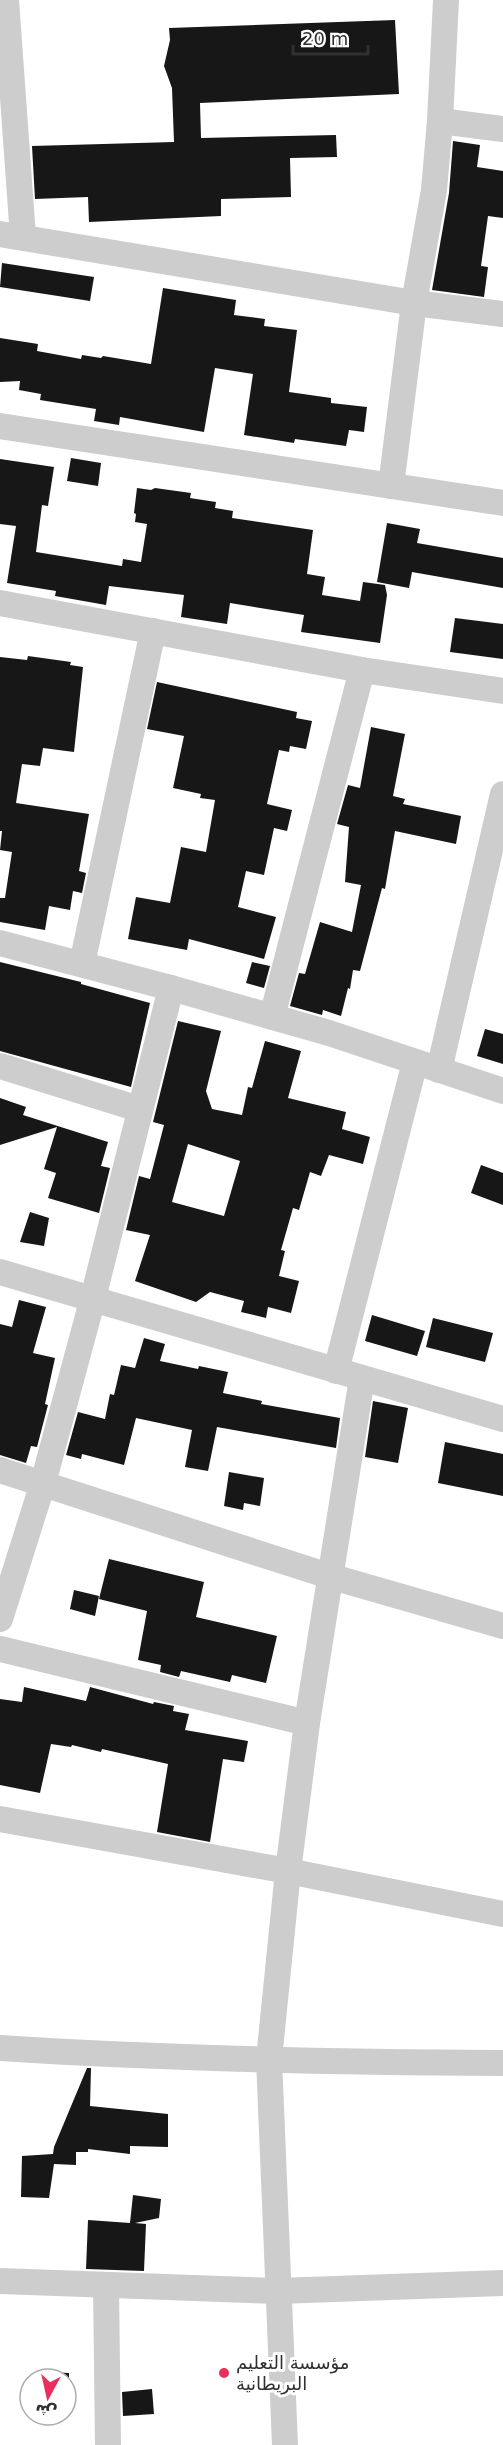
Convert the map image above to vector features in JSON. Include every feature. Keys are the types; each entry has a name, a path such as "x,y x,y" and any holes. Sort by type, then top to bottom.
{"street":[{"path":"6,0 11,235 414,303 503,314"},
{"path":"392,486 414,303 434,190 446,0"},
{"path":"440,121 503,129"},
{"path":"0,426 503,503"},
{"path":"0,603 362,670 503,691"},
{"path":"82,964 153,632"},
{"path":"272,1017 362,670"},
{"path":"336,1371 427,1066 503,794"},
{"path":"0,943 272,1017 503,1091"},
{"path":"0,1619 43,1483 93,1298 171,988"},
{"path":"0,1066 139,1108"},
{"path":"0,1272 503,1419"},
{"path":"285,2445 269,2059 288,1871 307,1723 362,1378"},
{"path":"0,1470 329,1576 503,1626"},
{"path":"0,1649 307,1723"},
{"path":"0,1819 288,1871 503,1914"},
{"path":"0,2048 76,2053 269,2059 503,2063"},
{"path":"0,2281 278,2291 503,2283"},
{"path":"106,2286 108,2445"}],"building":[{"path":"395,20 399,94 200,103 201,138 336,135 337,157 290,158 291,197 221,199 221,216 89,222 88,197 35,199 32,146 174,142 172,88 164,66 170,40 169,28"},
{"path":"453,141 480,145 477,167 503,171 503,218 488,216 481,266 488,267 484,297 432,290 449,193"},
{"path":"2,263 94,277 90,301 0,287"},
{"path":"163,288 236,300 234,315 265,319 264,326 297,330 289,392 331,398 331,403 367,407 364,432 349,430 346,446 295,439 294,443 244,435 253,374 215,368 204,432 120,417 119,425 94,421 96,409 40,400 41,394 19,390 20,381 0,382 0,338 38,344 37,351 81,359 82,355 101,358 103,356 151,364"},
{"path":"71,458 101,463 98,486 67,481"},
{"path":"0,459 54,467 48,506 42,505 36,552 122,566 123,559 141,562 147,524 135,522 137,488 191,493 190,498 216,502 215,508 233,511 232,518 313,530 307,574 325,577 322,595 360,601 363,582 385,585 387,595 380,643 301,632 304,615 230,603 227,624 181,617 184,595 109,586 106,605 55,596 56,591 7,583 16,526 0,524"},
{"path":"387,523 420,529 417,543 503,558 503,588 412,572 409,588 377,582"},
{"path":"455,618 503,624 503,659 450,652"},
{"path":"28,656 71,662 70,665 83,667 74,752 43,748 40,766 22,764 16,803 89,814 79,871 86,873 82,893 73,891 70,910 49,906 45,930 0,922 0,898 5,898 12,852 0,850 2,831 0,831 0,657 27,660"},
{"path":"157,682 297,712 296,718 312,721 306,749 290,746 289,752 279,750 267,804 292,810 287,831 274,828 264,875 246,871 238,907 276,917 264,959 189,939 187,950 128,939 136,897 170,903 181,847 206,852 215,800 200,798 201,794 173,788 184,736 147,729"},
{"path":"371,727 405,734 393,796 405,799 403,804 461,816 456,844 395,831 385,889 382,888 360,971 353,970 350,989 348,988 341,1016 323,1010 322,1015 290,1006 299,973 305,974 320,922 352,932 361,885 345,882 349,827 337,824 348,785 360,788"},
{"path":"0,962 81,982 81,984 150,1003 131,1087 0,1051"},
{"path":"252,962 270,966 264,988 246,983"},
{"path":"178,1021 221,1031 206,1091 212,1109 242,1115 248,1087 252,1088 265,1041 301,1051 288,1098 346,1112 342,1129 370,1137 363,1164 329,1155 321,1176 310,1172 299,1210 293,1208 281,1250 285,1251 279,1276 299,1281 291,1313 268,1307 266,1318 241,1312 244,1301 210,1292 196,1302 135,1281 150,1235 126,1230 139,1176 150,1179 164,1125 153,1122","holes":["188,1144 240,1161 224,1216 172,1202"]},
{"path":"485,1029 503,1034 503,1064 477,1056"},
{"path":"0,1098 26,1107 23,1115 108,1142 101,1166 110,1168 99,1213 48,1198 56,1173 44,1169 57,1127 0,1145"},
{"path":"481,1165 503,1173 503,1205 471,1193"},
{"path":"30,1212 49,1218 44,1246 20,1242"},
{"path":"19,1300 46,1307 33,1353 55,1358 45,1404 48,1405 37,1447 31,1446 26,1463 0,1455 0,1324 12,1327"},
{"path":"372,1315 425,1331 417,1356 365,1341"},
{"path":"433,1318 493,1333 485,1362 426,1347"},
{"path":"144,1338 165,1344 160,1361 198,1369 199,1366 228,1372 223,1393 262,1401 261,1404 340,1418 336,1448 217,1427 208,1471 185,1467 192,1430 136,1418 124,1465 82,1454 81,1459 66,1455 78,1412 105,1419 110,1394 114,1395 121,1365 135,1368"},
{"path":"373,1401 408,1408 398,1463 365,1457"},
{"path":"445,1442 503,1454 503,1496 438,1483"},
{"path":"229,1472 264,1478 260,1506 244,1503 243,1510 224,1506"},
{"path":"109,1559 204,1582 196,1617 277,1636 266,1683 232,1675 230,1682 181,1671 179,1677 160,1672 161,1665 138,1660 147,1611 99,1599"},
{"path":"74,1590 99,1596 95,1616 70,1609"},
{"path":"24,1687 86,1701 90,1687 153,1704 154,1702 174,1706 173,1711 189,1714 185,1730 248,1741 244,1762 223,1759 210,1842 157,1832 168,1764 102,1749 101,1752 72,1745 71,1747 51,1744 40,1793 0,1785 0,1699 22,1702"},
{"path":"87,2068 91,2068 90,2106 168,2114 168,2147 130,2146 130,2154 88,2149 88,2152 76,2152 76,2165 54,2164 49,2198 21,2197 22,2156 53,2154"},
{"path":"133,2195 161,2199 159,2218 135,2223 146,2224 144,2271 86,2269 88,2220 130,2223"},
{"path":"152,2389 154,2414 123,2416 122,2392"}],"place":[{"name":"مؤسسة التعليم البريطانية","path":"224,2373"}]}
